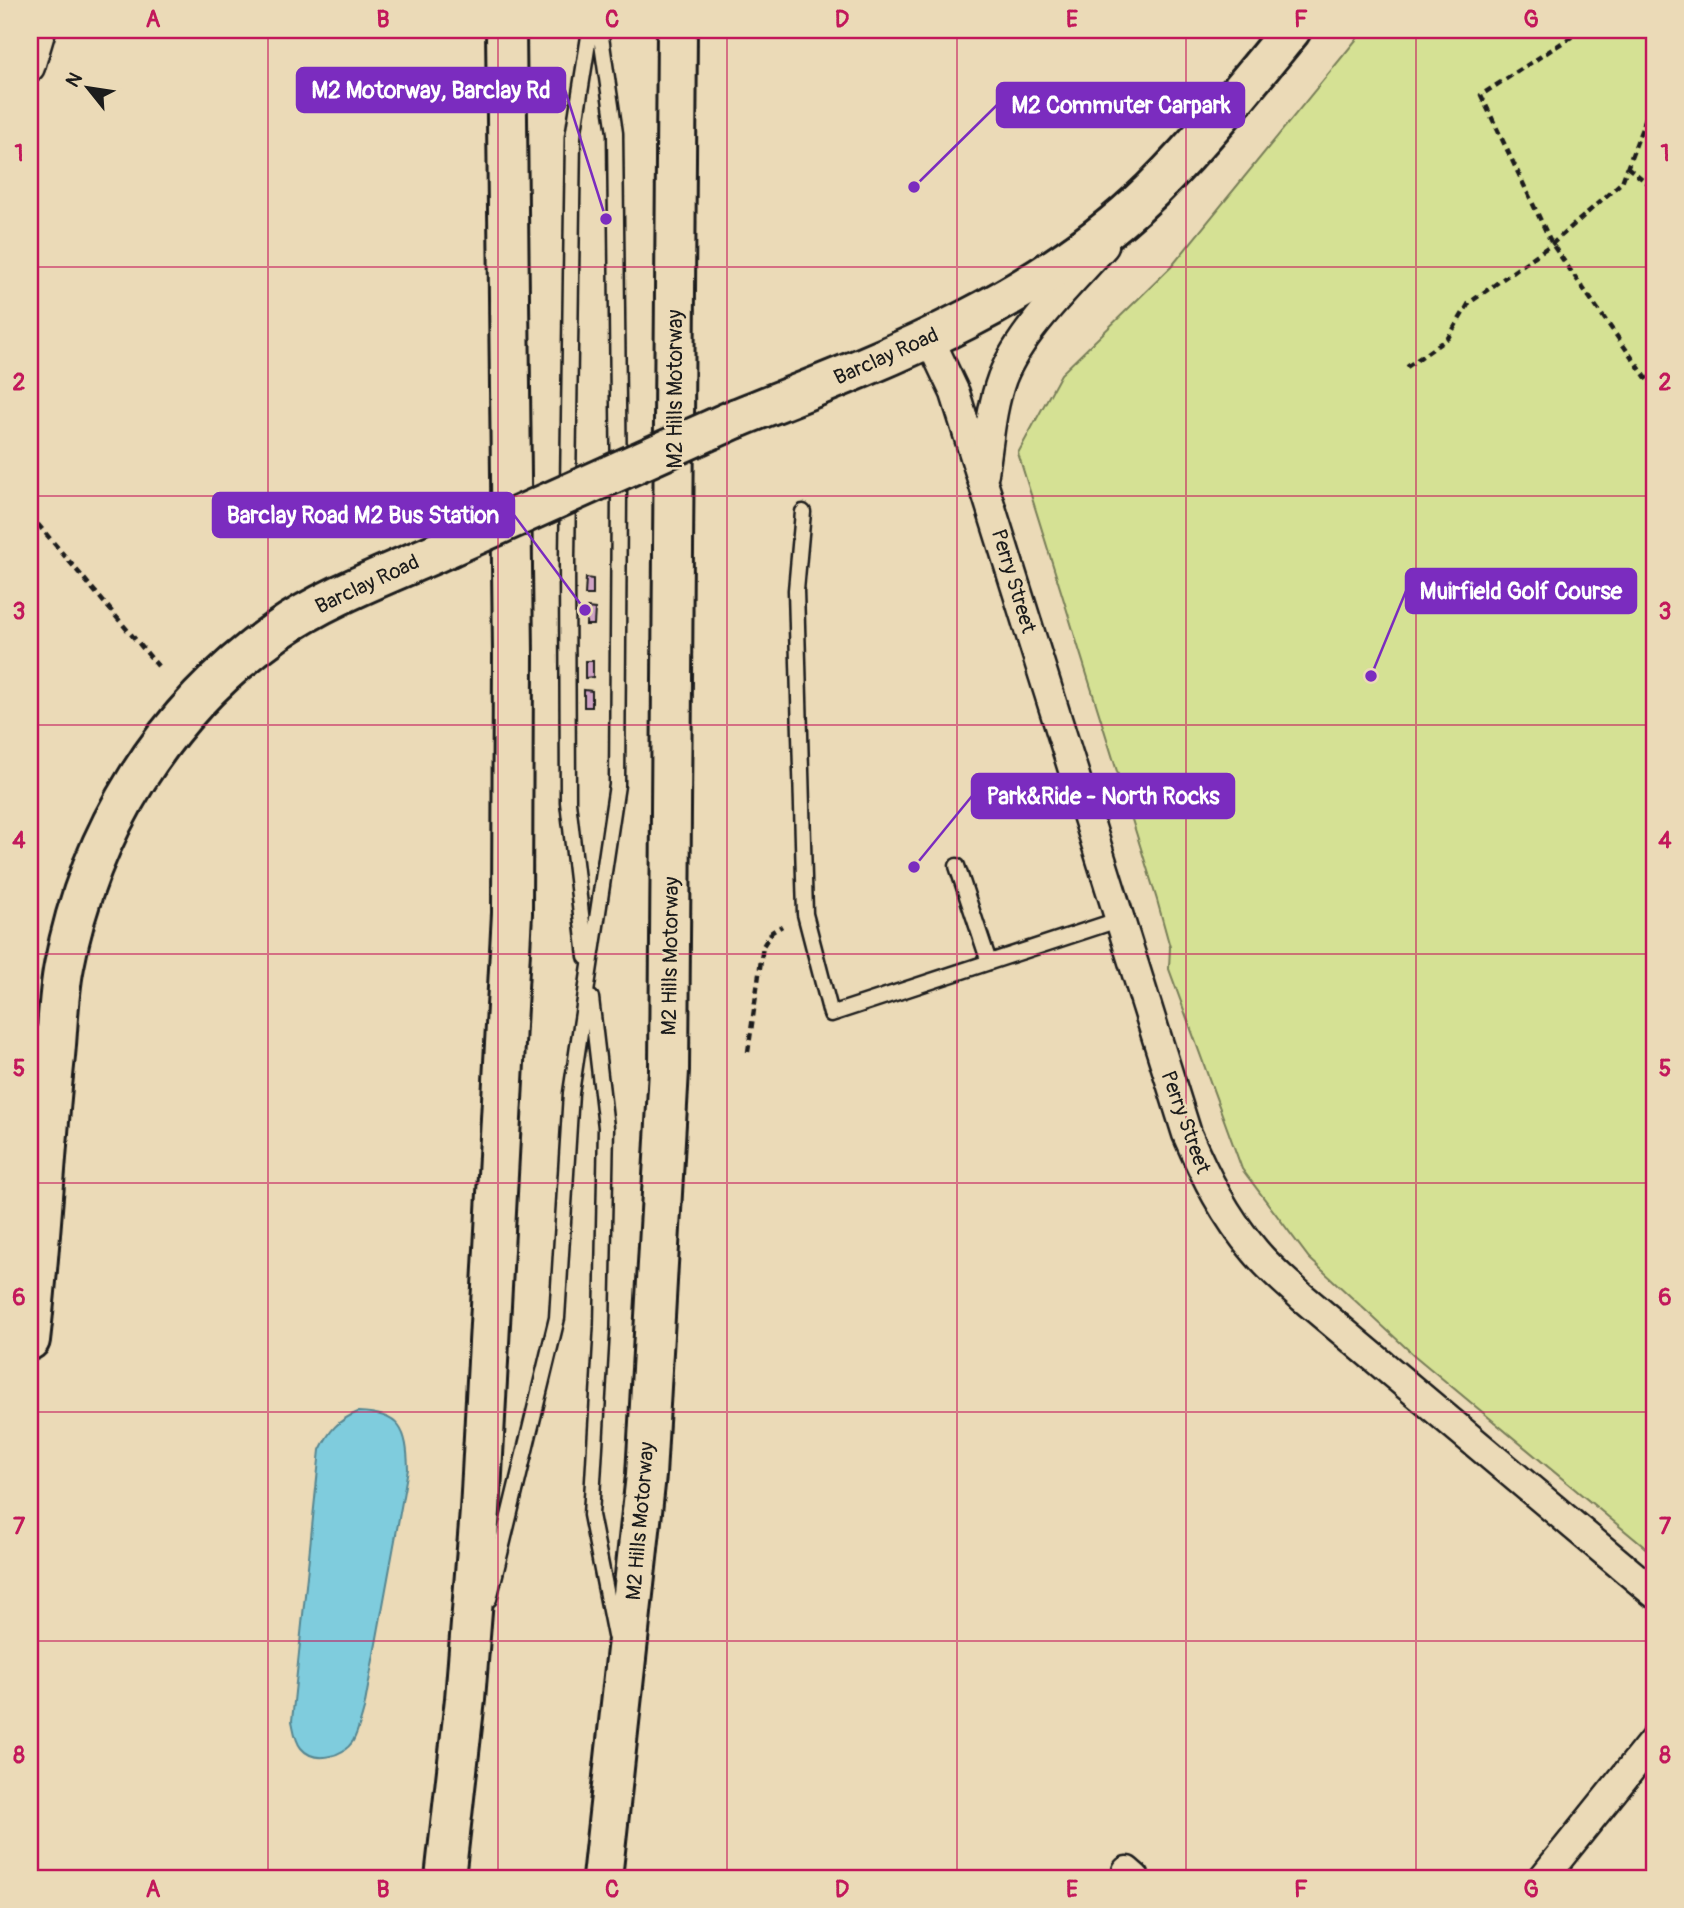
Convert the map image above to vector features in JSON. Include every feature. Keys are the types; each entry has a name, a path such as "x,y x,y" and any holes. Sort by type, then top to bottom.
{"main road":[{"path":"445,1878 465,1699 480,1511 512,914 513,655 506,30"},
{"name":"M2 Hills Motorway","path":"602,1878 646,1475 669,1070 677,30"},
{"name":"Barclay Road","path":"30,1340 64,967 95,856 119,808 154,753 220,677 248,653 307,612 737,418 878,362 970,319 1036,281 1087,245 1151,191 1291,30"}],"street":[{"path":"30,67 41,30"},
{"name":"Perry Street","path":"982,480 995,404 1003,377 1017,349 1151,191"},
{"name":"Perry Street","path":"929,338 955,393 1187,1134 1205,1177 1255,1252 1302,1297 1654,1593"},
{"path":"1543,1878 1654,1740"}],"lane":[{"path":"590,30 573,137 567,587 568,802 606,1126 602,1326 591,1515 624,1680"},
{"path":"465,1699 557,1318 571,1093 617,771 620,492 615,133 600,30"},
{"path":"803,512 796,590 805,914 831,1014 1121,919"},
{"path":"957,866 989,962"}],"path":[{"path":"1582,30 1481,94 1552,244 1654,389"},
{"path":"1407,367 1448,338 1469,303 1552,244 1622,182 1654,96"},
{"path":"1627,167 1654,188"},
{"path":"30,515 158,666"},
{"path":"748,1052 763,946 772,932 805,914"}],"green space":[{"path":"1364,30 1654,30 1654,1555 1415,1356 1309,1258 1242,1169 1169,969 1170,947 1157,900 1018,453 1061,374 1171,267"}],"water":[{"path":"358,1412 384,1416 399,1426 406,1444 408,1469 364,1709 353,1741 348,1747 336,1754 321,1757 313,1756 301,1748 292,1721 320,1450 335,1427"}],"building":[{"path":"586,578 593,579 593,595 585,595"},
{"path":"587,608 595,609 594,625 586,625"},
{"path":"585,661 593,661 593,677 585,678"},
{"path":"584,690 592,691 592,707 584,707"}],"place":[{"name":"M2 Commuter Carpark","path":"914,187"},
{"name":"M2 Motorway, Barclay Rd","path":"606,219"},
{"name":"Barclay Road M2 Bus Station","path":"585,610"},
{"name":"Muirfield Golf Course","path":"1371,676"},
{"name":"Park&Ride - North Rocks","path":"914,867"}]}
